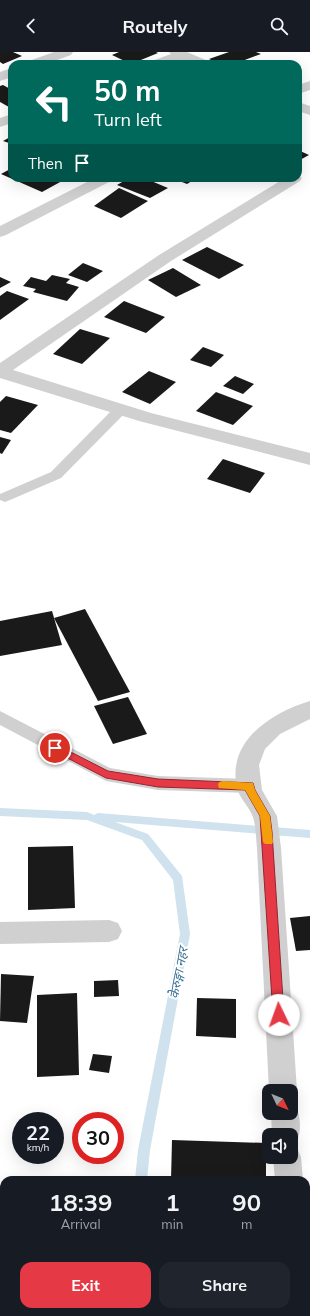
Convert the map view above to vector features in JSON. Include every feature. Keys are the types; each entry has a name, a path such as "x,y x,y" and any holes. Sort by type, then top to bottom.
{"street":[{"path":"45,60 66,52"},
{"path":"165,60 179,53 194,60"},
{"path":"0,232 98,182"},
{"path":"0,371 165,258 288,182"},
{"path":"0,371 121,409 310,460"},
{"path":"283,1084 269,848 265,816 250,791 247,765 254,745 272,728 310,709"},
{"path":"0,933 109,931"},
{"path":"288,1164 289,1176"}],"lane":[{"path":"6,497 56,475 121,409"},
{"path":"0,717 106,774 158,783 250,786"}],"building":[{"path":"0,52 13,52 22,56 12,60 8,60 8,62 3,64 0,62"},
{"path":"119,52 158,53 141,60 123,60 112,55"},
{"path":"229,52 256,52 261,54 245,60 209,59"},
{"path":"3,85 8,88 8,106 0,102 0,86"},
{"path":"8,138 8,143 3,141"},
{"path":"302,152 309,155 302,159"},
{"path":"8,170 8,177 1,174"},
{"path":"19,182 60,182 42,192"},
{"path":"122,182 154,182 168,188 150,198 117,185"},
{"path":"119,188 148,201 121,218 94,206"},
{"path":"207,247 244,265 219,279 182,260"},
{"path":"83,263 103,271 87,282 68,275"},
{"path":"173,268 201,285 176,297 148,280"},
{"path":"52,275 70,279 66,283 79,287 67,301 33,292 36,289 23,286 31,277 46,281"},
{"path":"0,277 11,282 0,288"},
{"path":"7,291 29,299 0,320 0,296"},
{"path":"124,301 165,317 146,333 104,317"},
{"path":"80,329 110,338 82,364 53,354"},
{"path":"203,347 224,355 211,367 190,360"},
{"path":"149,371 176,382 150,404 122,392"},
{"path":"235,376 254,384 243,394 223,386"},
{"path":"216,392 253,406 233,425 196,411"},
{"path":"6,396 38,405 11,433 0,430 0,402"},
{"path":"0,437 11,440 2,454 0,453"},
{"path":"223,459 265,473 250,493 207,479"},
{"path":"85,609 130,692 98,701 54,618"},
{"path":"52,611 62,645 0,656 0,621"},
{"path":"128,697 147,734 113,744 94,706"},
{"path":"73,846 75,908 28,910 28,847"},
{"path":"310,916 310,950 296,951 290,918"},
{"path":"1,974 34,976 27,1023 0,1021"},
{"path":"118,980 119,996 94,997 94,981"},
{"path":"77,993 79,1075 37,1077 37,995"},
{"path":"197,998 236,999 236,1038 196,1036"},
{"path":"93,1054 112,1056 109,1073 89,1070"},
{"path":"172,1140 262,1143 262,1164 266,1164 266,1176 171,1176"}],"waterway":[{"name":"केेरुङ्गा नहर","path":"0,812 87,816 145,837 178,879 185,934 144,1150 141,1176"},
{"name":"केेरुङ्गा नहर","path":"98,817 310,834"}],"slow traffic":[{"path":"223,785 250,786 250,791 265,816 268,842"}],"route":[{"path":"55,748 106,774 158,783 250,786 250,791 265,816 269,848 279,1015"}]}
